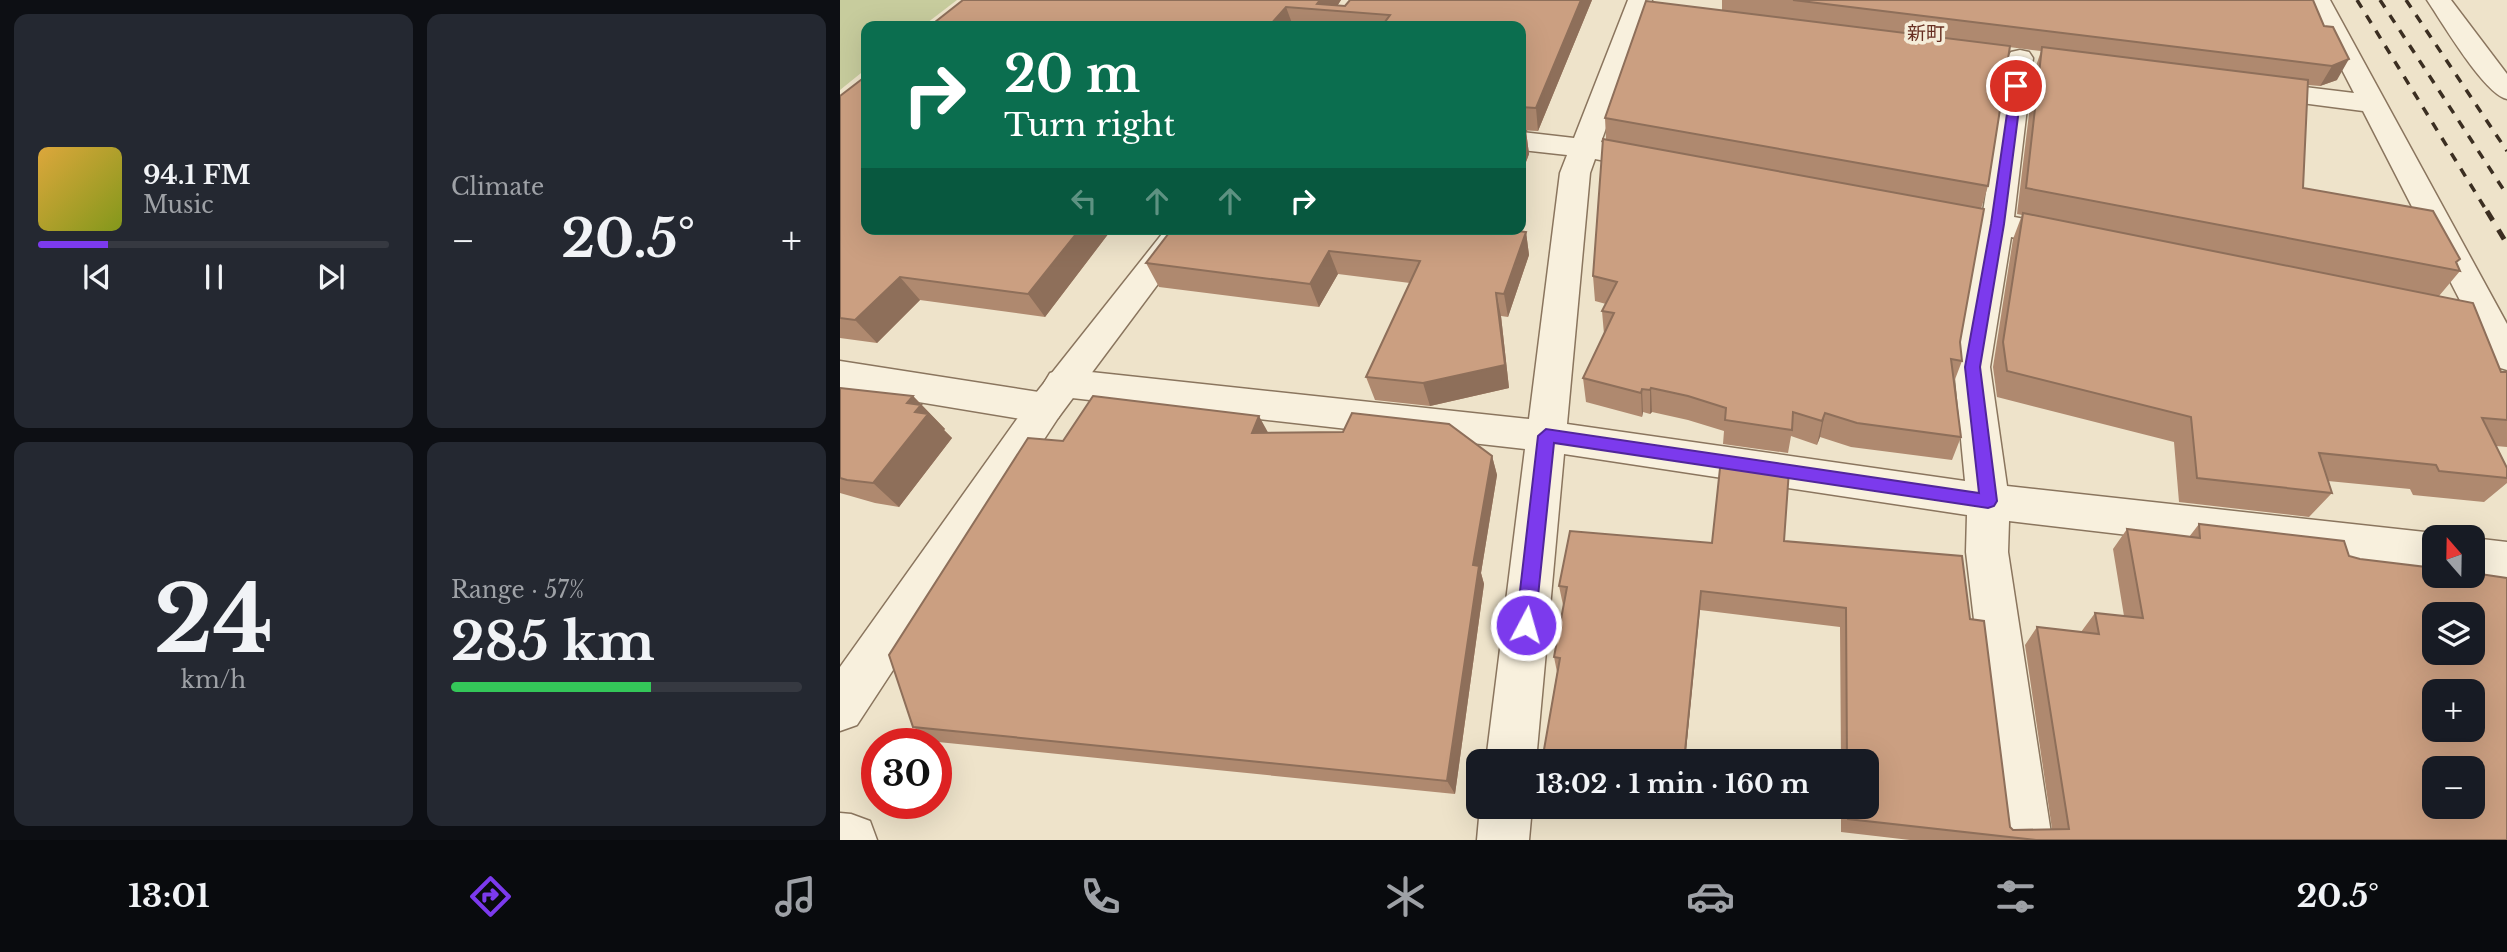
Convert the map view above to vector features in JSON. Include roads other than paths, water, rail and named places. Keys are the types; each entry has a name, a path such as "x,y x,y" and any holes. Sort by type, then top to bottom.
{"street":[{"path":"2318,0 2507,357"},
{"path":"2439,0 2507,91"},
{"path":"1512,749 1575,173 1637,6 1663,15"},
{"path":"2020,58 1997,224 1972,367 1988,501 1987,552 2026,840"},
{"path":"2237,86 2372,104"},
{"path":"1526,142 1584,148 1680,167"},
{"path":"1899,208 2104,243"},
{"path":"840,708 1054,395 1178,235"},
{"path":"2445,312 2486,321"},
{"path":"840,375 1546,436 1988,501 2422,551"},
{"path":"2485,558 2507,561"},
{"path":"1503,840 1505,819"},
{"path":"840,839 851,840"}],"railway":[{"path":"2357,0 2488,213"},
{"path":"2380,0 2507,195"},
{"path":"2406,0 2507,151"},
{"path":"2487,211 2507,244"}],"district":[{"name":"新町","path":"1926,33"}]}
